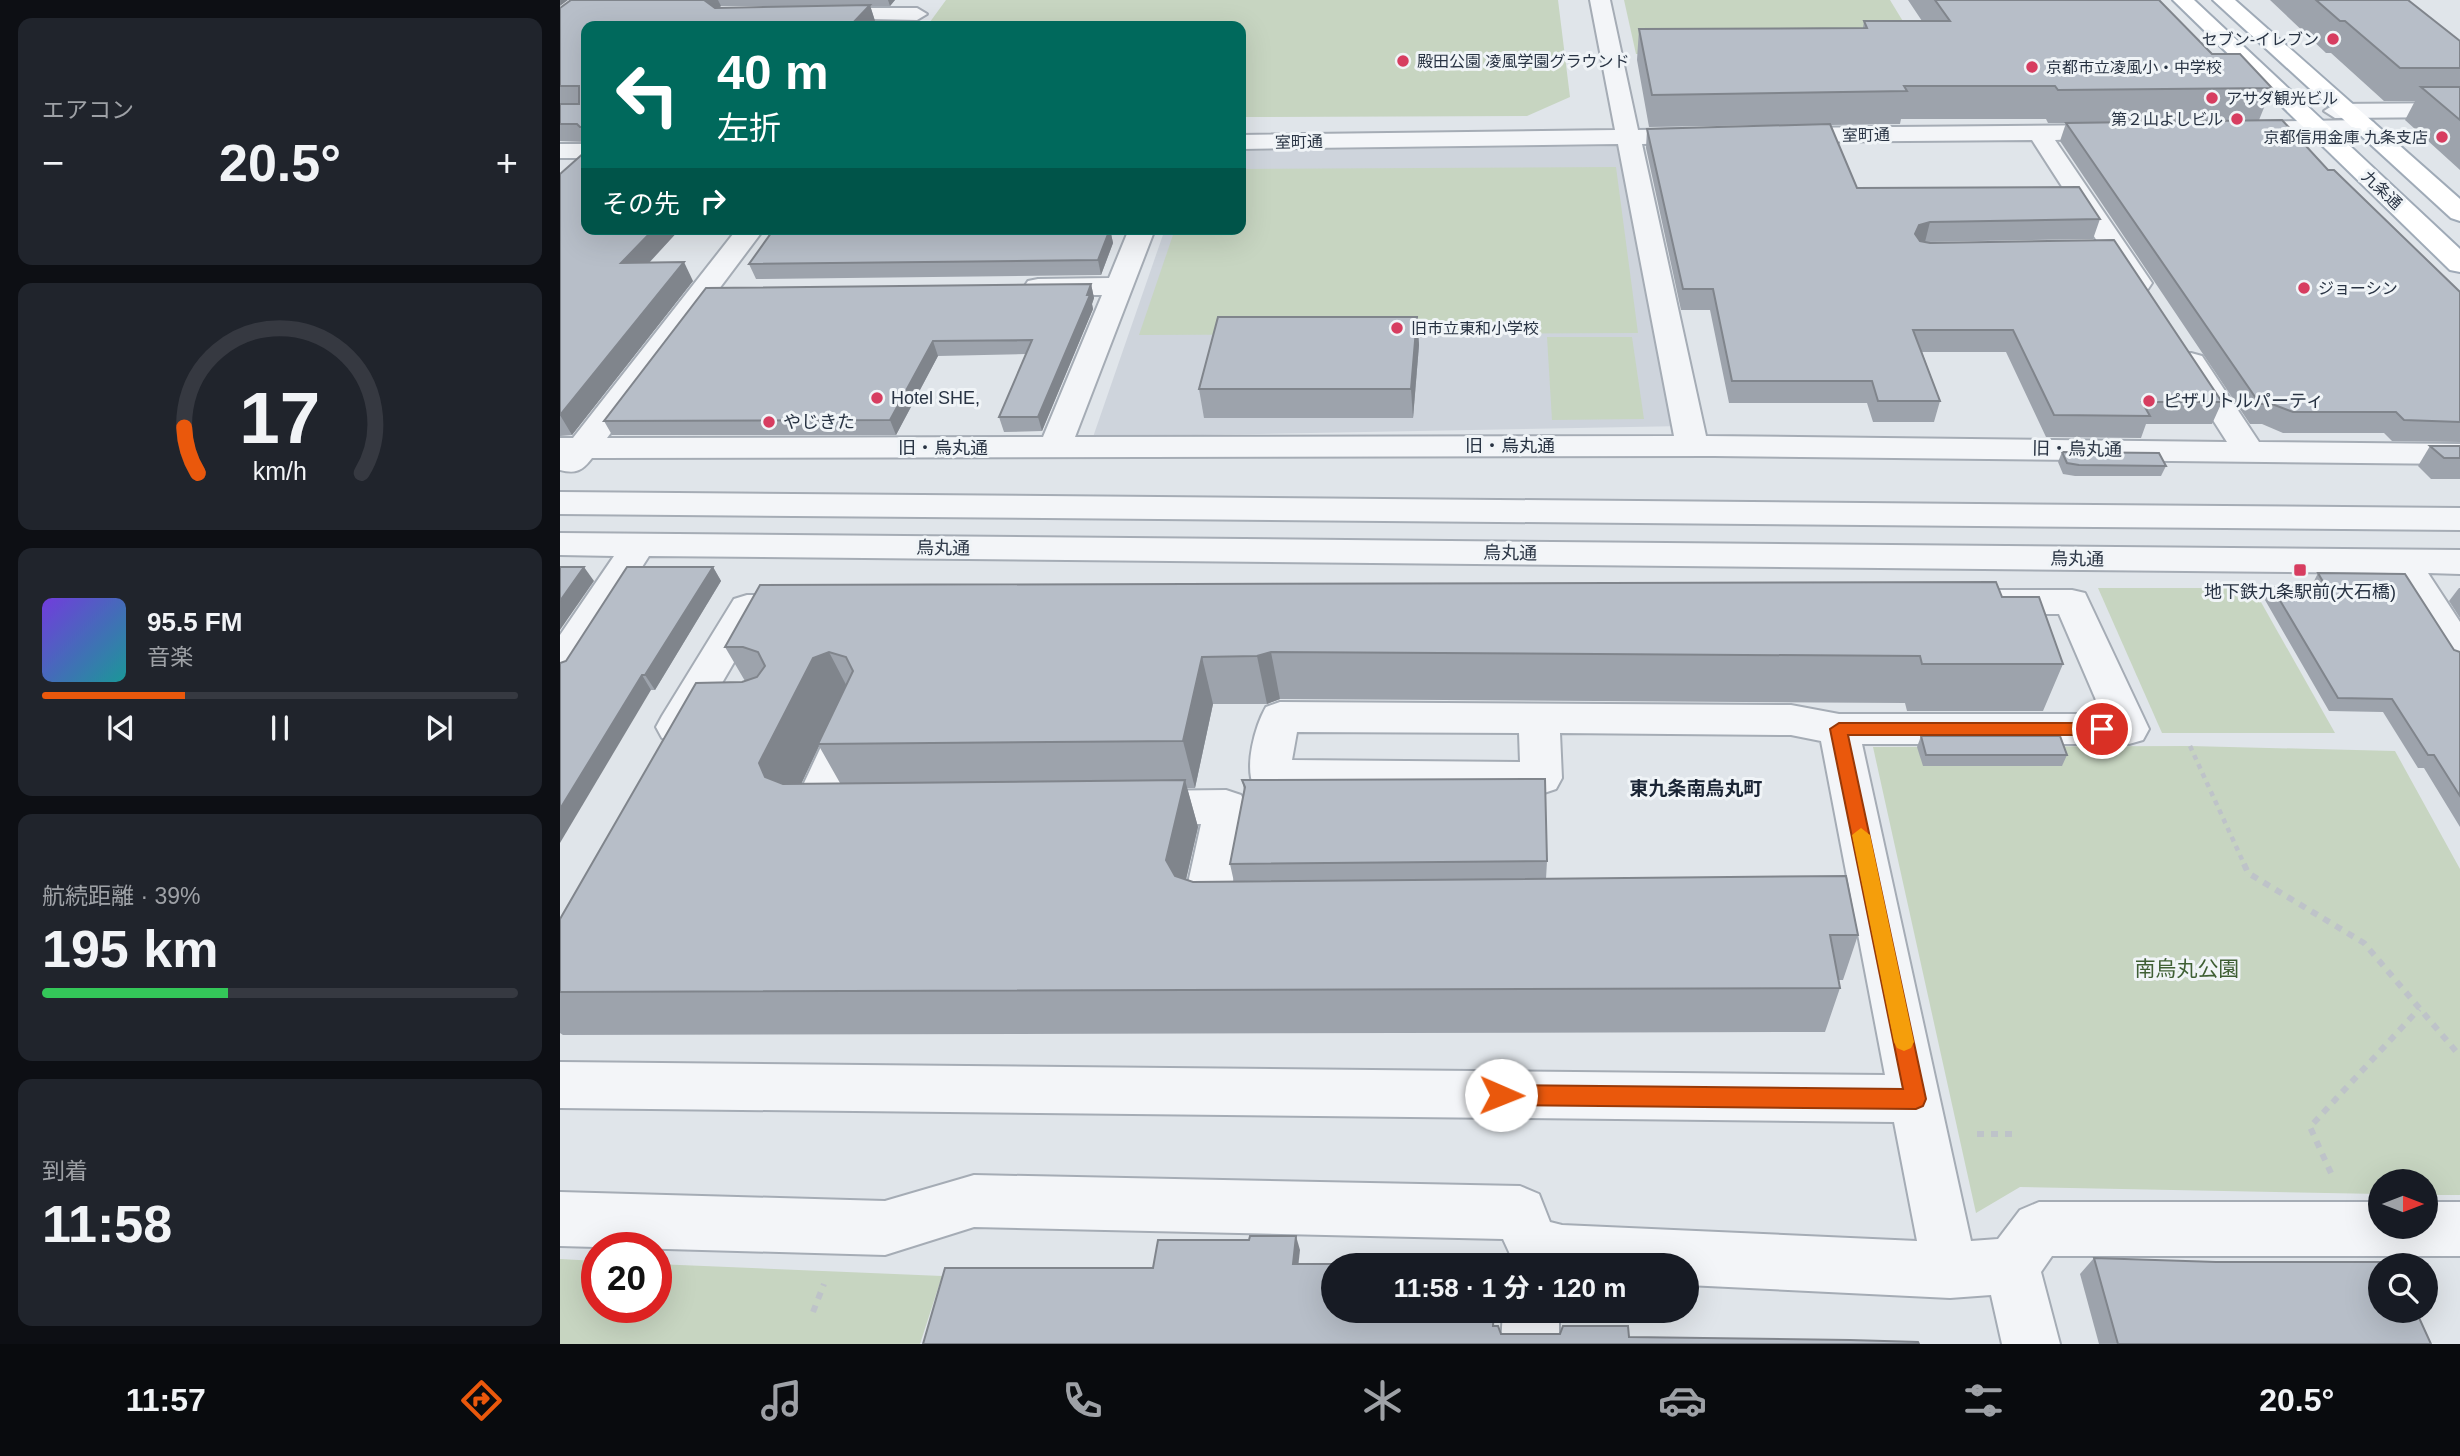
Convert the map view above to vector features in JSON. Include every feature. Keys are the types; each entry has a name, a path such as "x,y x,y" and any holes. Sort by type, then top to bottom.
{"main road":[{"name":"九条通","path":"2183,0 2460,264"},
{"name":"九条通","path":"2222,0 2460,213"}],"street":[{"path":"1600,0 1692,446"},
{"path":"799,15 918,13"},
{"path":"2213,129 2307,119 2356,119 2460,110"},
{"name":"室町通","path":"1765,136 2133,131"},
{"path":"2039,133 2103,250 2154,306"},
{"name":"室町通","path":"1246,142 1723,136"},
{"path":"560,151 581,150"},
{"path":"560,479 571,447 704,290 746,235"},
{"path":"1055,448 1140,235"},
{"path":"1013,287 1121,286"},
{"path":"704,290 738,290"},
{"path":"2176,340 2249,451"},
{"name":"旧・烏丸通","path":"571,447 1692,446 2460,454"},
{"path":"560,503 2460,519"},
{"name":"烏丸通","path":"560,544 2460,562"},
{"path":"560,664 639,545"},
{"path":"2402,562 2460,652"},
{"path":"1269,776 1280,717 1791,720 1839,729 2129,729 2072,602 1947,603"},
{"path":"657,759 703,713 747,608 831,608"},
{"path":"855,717 812,811 867,810"},
{"path":"1102,808 1226,807 1269,776 1541,778 1539,718"},
{"path":"1839,729 1853,900 1916,1099 1950,1270"},
{"path":"1226,807 1206,906 1276,905"},
{"path":"560,1085 1916,1099"},
{"path":"560,1219 885,1228 974,1201 1520,1213 1531,1253"},
{"path":"2031,1344 2012,1266 2039,1229 2460,1229"},
{"path":"1552,1253 1584,1253"},
{"path":"1699,1258 1950,1270 2012,1266"},
{"path":"1530,1344 1531,1323"}],"path":[{"path":"2190,746 2248,873 2364,943 2460,1056"},
{"path":"2332,1175 2311,1127 2419,1009"}],"shaded area":[{"name":"旧市立東和小学校","path":"1623,146 1684,426 1093,437 1163,235 1246,235 1246,151"}],"green space":[{"name":"殿田公園 凌風学園グラウンド","path":"946,0 1558,0 1570,97 1527,116 1246,117 1246,21 931,21"},
{"path":"1624,0 1890,0 1921,51 1636,54"},
{"path":"1616,167 1638,333 1139,335 1173,235 1246,235 1246,169"},
{"path":"1547,337 1632,337 1644,419 1552,420"},
{"path":"2098,588 2253,588 2335,733 2162,733"},
{"name":"南烏丸公園","path":"2190,746 2395,751 2460,869 2460,1195 2438,1195 2438,1169 2368,1169 2368,1194 2020,1187 1976,1213 1873,747"},
{"path":"560,1259 581,1260 581,1323 672,1323 672,1265 942,1276 920,1344 560,1344"}],"building":[{"path":"571,0 704,0 715,8 870,5 855,21 581,21 581,127 577,124 560,124 560,104 579,104 579,86 560,86 560,8"},
{"name":"京都市立凌風小・中学校","path":"1935,0 2159,0 2212,54 2240,54 2272,88 2058,90 2055,86 1904,86 1907,91 1652,95 1639,29 1867,28 1864,21 1950,21"},
{"path":"2316,0 2408,0 2460,41 2460,68 2400,68"},
{"path":"2421,87 2460,87 2460,120"},
{"path":"2282,120 2328,170 2334,170 2460,292 2460,422 2404,420 2396,412 2293,412 2272,404 2260,404 2066,123"},
{"path":"1830,124 1857,188 2079,187 2100,219 1930,222 1919,225 1915,234 1920,241 1930,243 2114,240 2222,402 2142,402 2150,416 2054,415 2013,330 1913,330 1940,401 1878,401 1872,381 1732,381 1713,289 1683,289 1647,129"},
{"path":"581,155 581,235 648,235 621,263 684,262 560,415 560,174"},
{"path":"770,235 1108,235 1098,260 749,264"},
{"path":"1091,284 1087,295 1090,295 1038,417 999,417 1032,340 933,341 890,420 604,421 706,288"},
{"path":"1218,317 1417,317 1411,389 1199,389"},
{"path":"2430,446 2460,446 2460,458 2444,458"},
{"path":"2062,452 2159,453 2166,466 2079,465 2067,463"},
{"path":"560,567 584,567 560,601"},
{"path":"627,567 713,567 645,675 642,675 560,809 560,663 566,661"},
{"path":"2318,573 2405,574 2454,650 2460,652 2460,796 2434,755 2428,755 2392,699 2338,698 2272,587 2326,587"},
{"path":"1996,582 2002,597 2039,597 2063,664 1922,664 1920,656 1271,652 1257,656 1202,657 1183,741 818,744 853,671 846,657 829,652 813,658 759,763 765,777 783,784 1185,780 1166,860 1175,876 1193,882 1846,876 1858,935 1830,935 1840,988 560,992 560,919 696,683 742,682 757,677 765,666 758,652 743,647 725,647 760,585"},
{"path":"1921,736 2060,736 2067,755 1926,755"},
{"path":"1545,779 1547,861 1230,864 1245,787 1242,780"},
{"path":"1250,1236 1296,1236 1293,1264 1321,1264 1321,1323 1493,1323 1493,1326 1498,1326 1501,1334 1560,1334 1563,1326 1628,1326 1629,1337 1850,1340 1919,1344 923,1344 945,1268 1153,1268 1158,1240 1249,1240"},
{"path":"2094,1258 2216,1262 2368,1262 2368,1323 2421,1323 2431,1344 2118,1344"}],"slow traffic":[{"path":"1861,835 1904,1042"}],"place":[{"name":"セブン-イレブン","path":"2333,39"},
{"name":"殿田公園 凌風学園グラウンド","path":"1403,61"},
{"name":"京都市立凌風小・中学校","path":"2032,67"},
{"name":"アサダ観光ビル","path":"2212,98"},
{"name":"第２山よしビル","path":"2237,119"},
{"name":"京都信用金庫 九条支店","path":"2442,137"},
{"name":"ジョーシン","path":"2304,288"},
{"name":"旧市立東和小学校","path":"1397,328"},
{"name":"Hotel SHE,","path":"877,398"},
{"name":"ピザリトルパーティ","path":"2149,401"},
{"name":"やじきた","path":"769,422"},
{"name":"地下鉄九条駅前(大石橋)","path":"2300,570"}],"district":[{"name":"東九条南烏丸町","path":"1696,788"}],"route":[{"path":"1501,1095 1916,1099 1839,729 2102,729"}]}
